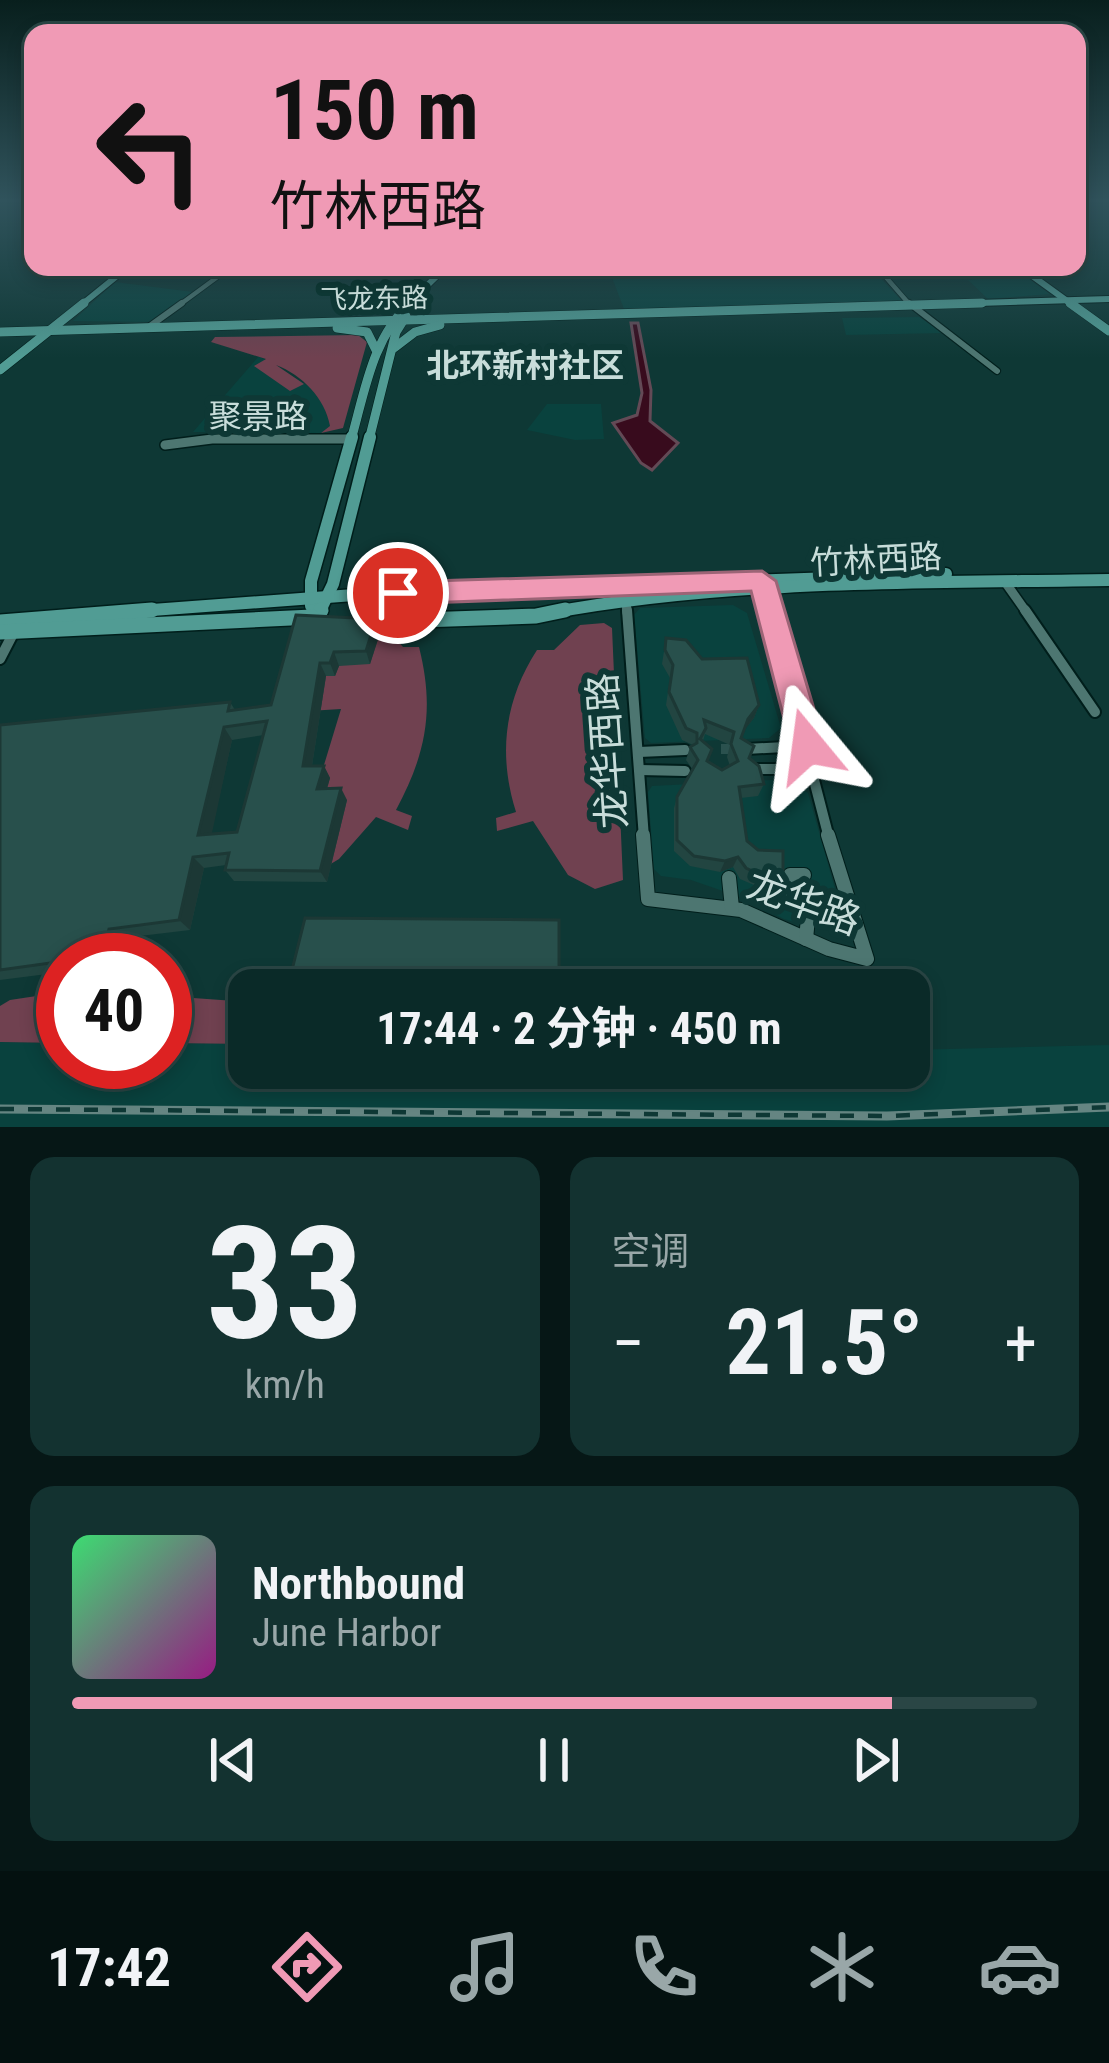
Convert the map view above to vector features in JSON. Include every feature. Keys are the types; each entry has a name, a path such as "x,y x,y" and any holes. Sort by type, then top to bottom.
{"main road":[{"path":"0,366 114,276"},
{"path":"332,620 308,600 376,352 395,323 442,276"},
{"path":"1034,276 1109,322"},
{"path":"1041,276 1109,331"},
{"name":"飞龙东路","path":"40,334 150,326 1109,303"},
{"name":"飞龙东路","path":"0,335 913,308"},
{"path":"332,620 327,601 392,351 395,323"},
{"path":"392,351 415,332 440,325"},
{"path":"336,328 367,332 376,352"},
{"name":"竹林西路","path":"0,622 12,627 286,615 332,620 536,616 626,599 870,574 1109,577"},
{"name":"竹林西路","path":"12,627 308,600 1109,577"}],"street":[{"path":"150,326 219,276"},
{"path":"886,276 913,308 997,371"},
{"name":"聚景路","path":"165,445 230,438 352,439"},
{"path":"1005,582 1095,712"},
{"path":"754,769 808,769 760,587"},
{"name":"龙华西路","path":"626,599 647,899"},
{"path":"0,659 12,627"},
{"path":"746,748 803,746"},
{"path":"639,752 685,750"},
{"name":"龙华路","path":"647,899 676,898 732,908 867,959 808,769"},
{"path":"640,770 685,771"},
{"path":"804,875 790,875 786,884 788,894 808,918 806,939"},
{"path":"729,878 732,908"}],"shaded area":[{"path":"611,276 878,276 903,302 624,309"},
{"path":"978,276 1025,276 1050,294 988,299 968,280 980,279"},
{"path":"115,282 193,292 152,322 73,321"},
{"path":"919,317 944,333 846,335 842,318"},
{"path":"631,323 638,323 651,390 650,421 678,443 652,470 641,463 613,423 637,415 642,393"},
{"path":"358,335 367,342 343,428 321,433 330,426 327,416 303,381 276,365 304,384 290,391 254,366 266,359 211,342 215,337"},
{"path":"259,356 310,387 323,404 331,427 321,433 193,432"},
{"path":"547,404 601,404 604,439 575,440 527,430"},
{"path":"733,605 747,613 781,728 769,738 651,743 645,738 634,615 640,608"},
{"path":"604,623 612,628 623,880 595,889 568,875 533,821 497,831 496,818 516,812 507,770 507,729 526,669 537,650 554,650 580,625"},
{"path":"392,634 403,647 419,647 426,691 421,750 396,810 412,816 408,830 376,817 339,859 314,874 317,788 341,709 309,711 319,638"},
{"path":"790,779 808,793 844,921 841,927 818,929 784,919 746,899 691,880 661,876 654,869 648,792 652,786"},
{"path":"36,996 36,1043 0,1042 0,1006"},
{"path":"192,998 228,1000 228,1044 192,1043"},
{"path":"0,1042 36,1043 36,1089 192,1089 192,1043 228,1044 228,1089 930,1089 930,1049 1109,1045 1109,1127 0,1127"}],"building":[{"path":"296,615 376,619 366,651 334,652 330,663 320,663 303,766 324,766 317,789 341,788 320,871 225,870 229,853 193,857 179,920 109,929 108,933 36,933 36,965 0,970 0,725 230,702 228,711 271,705","holes":["267,721 237,832 198,835 224,727"]},
{"path":"666,638 686,640 702,659 747,658 759,705 741,738 754,746 749,758 759,766 764,784 739,787 747,841 758,850 783,851 783,879 767,878 746,868 738,857 725,861 694,856 677,840 677,797 698,760 690,747 697,743 697,733 686,728 669,692 673,665 665,650","holes":["704,720 734,732 731,744 738,761 722,770 707,761 712,749 700,739 706,728"]},
{"path":"305,918 559,920 559,969 292,969"}],"tunnel":[{"path":"721,749 741,749"}],"railway":[{"path":"0,1109 887,1116 1109,1107"}],"district":[{"name":"北环新村社区","path":"525,365"}],"route":[{"path":"398,593 762,581 808,746"}]}
